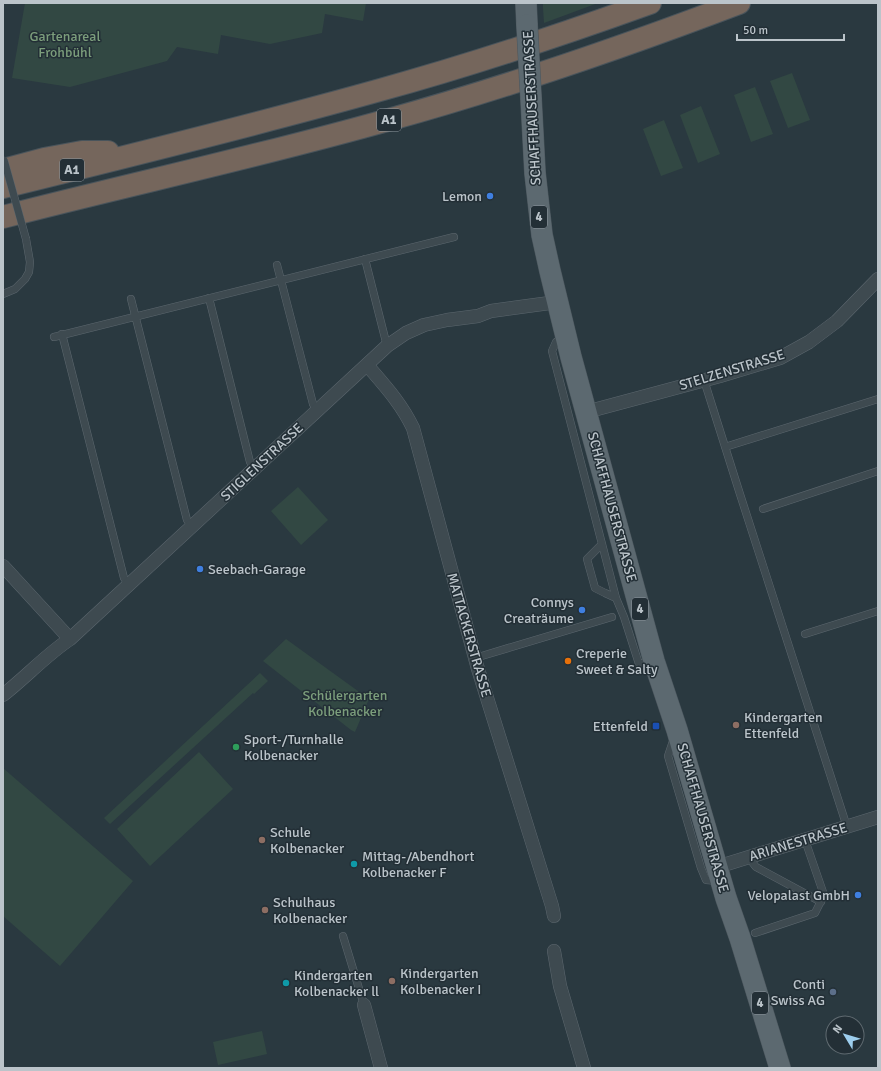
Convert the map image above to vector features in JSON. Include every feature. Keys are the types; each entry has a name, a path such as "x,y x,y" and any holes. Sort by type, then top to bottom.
{"highway":[{"name":"A1","path":"3,187 314,108 453,69 650,3"},
{"name":"A1","path":"3,217 314,140 447,103 535,76 614,49 739,3"},
{"path":"3,162 44,159 82,152 142,152"}],"main road":[{"name":"SCHAFFHAUSERSTRASSE","path":"526,3 535,173 542,235 557,302 654,662 780,1068"}],"street":[{"name":"STELZENSTRASSE","path":"586,412 780,358 809,342 837,321 878,279"},
{"name":"STIGLENSTRASSE","path":"3,695 20,682 59,646 70,639 387,346 406,332 424,324 478,316 491,311 557,302"},
{"name":"MATTACKERSTRASSE","path":"367,365 398,402 413,428 478,669 554,916"},
{"path":"3,566 70,639"},
{"name":"ARIANESTRASSE","path":"720,875 748,858 878,817"},
{"path":"554,951 555,964 560,986 584,1068"},
{"path":"364,1005 381,1068"}],"lane":[{"path":"3,162 26,239 30,262 29,272 25,279 15,289 3,294"},
{"path":"54,337 454,237"},
{"path":"365,259 387,346"},
{"path":"277,264 313,404 317,410"},
{"path":"209,298 250,462 255,468"},
{"path":"131,299 187,520 192,526"},
{"path":"62,334 124,578 129,585"},
{"path":"566,334 556,342 552,351 616,598 624,617 639,664 654,662"},
{"path":"704,380 847,826"},
{"path":"725,447 878,399"},
{"path":"763,509 878,472"},
{"path":"602,544 587,559 595,588 616,598"},
{"path":"806,634 878,612"},
{"path":"475,658 612,617"},
{"path":"755,933 815,913 821,902 824,895 805,840"},
{"path":"748,858 756,867 821,902"},
{"path":"343,936 364,1005"}],"green space":[{"name":"Gartenareal Frohbühl","path":"25,3 366,3 363,21 325,14 322,33 270,44 221,35 218,54 177,47 167,61 70,87 12,78"},
{"path":"543,3 598,3 544,23"},
{"path":"792,73 810,120 788,128 770,81"},
{"path":"755,87 773,134 751,142 734,95"},
{"path":"701,106 720,154 698,163 680,115"},
{"path":"664,120 683,168 661,176 643,129"},
{"path":"298,487 328,520 301,545 271,511"},
{"name":"Schülergarten Kolbenacker","path":"286,639 369,699 355,732 263,661"},
{"path":"260,673 268,681 110,824 104,818"},
{"path":"199,752 233,789 150,866 117,829"},
{"path":"3,768 133,881 60,966 3,916"},
{"path":"262,1031 267,1054 218,1065 213,1042"}],"place":[{"name":"Lemon","path":"490,196"},
{"name":"Seebach-Garage","path":"200,569"},
{"name":"Connys Creaträume","path":"582,610"},
{"name":"Creperie Sweet & Salty","path":"568,661"},
{"name":"Kindergarten Ettenfeld","path":"736,725"},
{"name":"Ettenfeld","path":"656,726"},
{"name":"Sport-/Turnhalle Kolbenacker","path":"236,747"},
{"name":"Schule Kolbenacker","path":"262,840"},
{"name":"Mittag-/Abendhort Kolbenacker F","path":"354,864"},
{"name":"Velopalast GmbH","path":"858,895"},
{"name":"Schulhaus Kolbenacker","path":"265,910"},
{"name":"Kindergarten Kolbenacker I","path":"392,981"},
{"name":"Kindergarten Kolbenacker ll","path":"286,983"},
{"name":"Conti Swiss AG","path":"833,992"}]}
